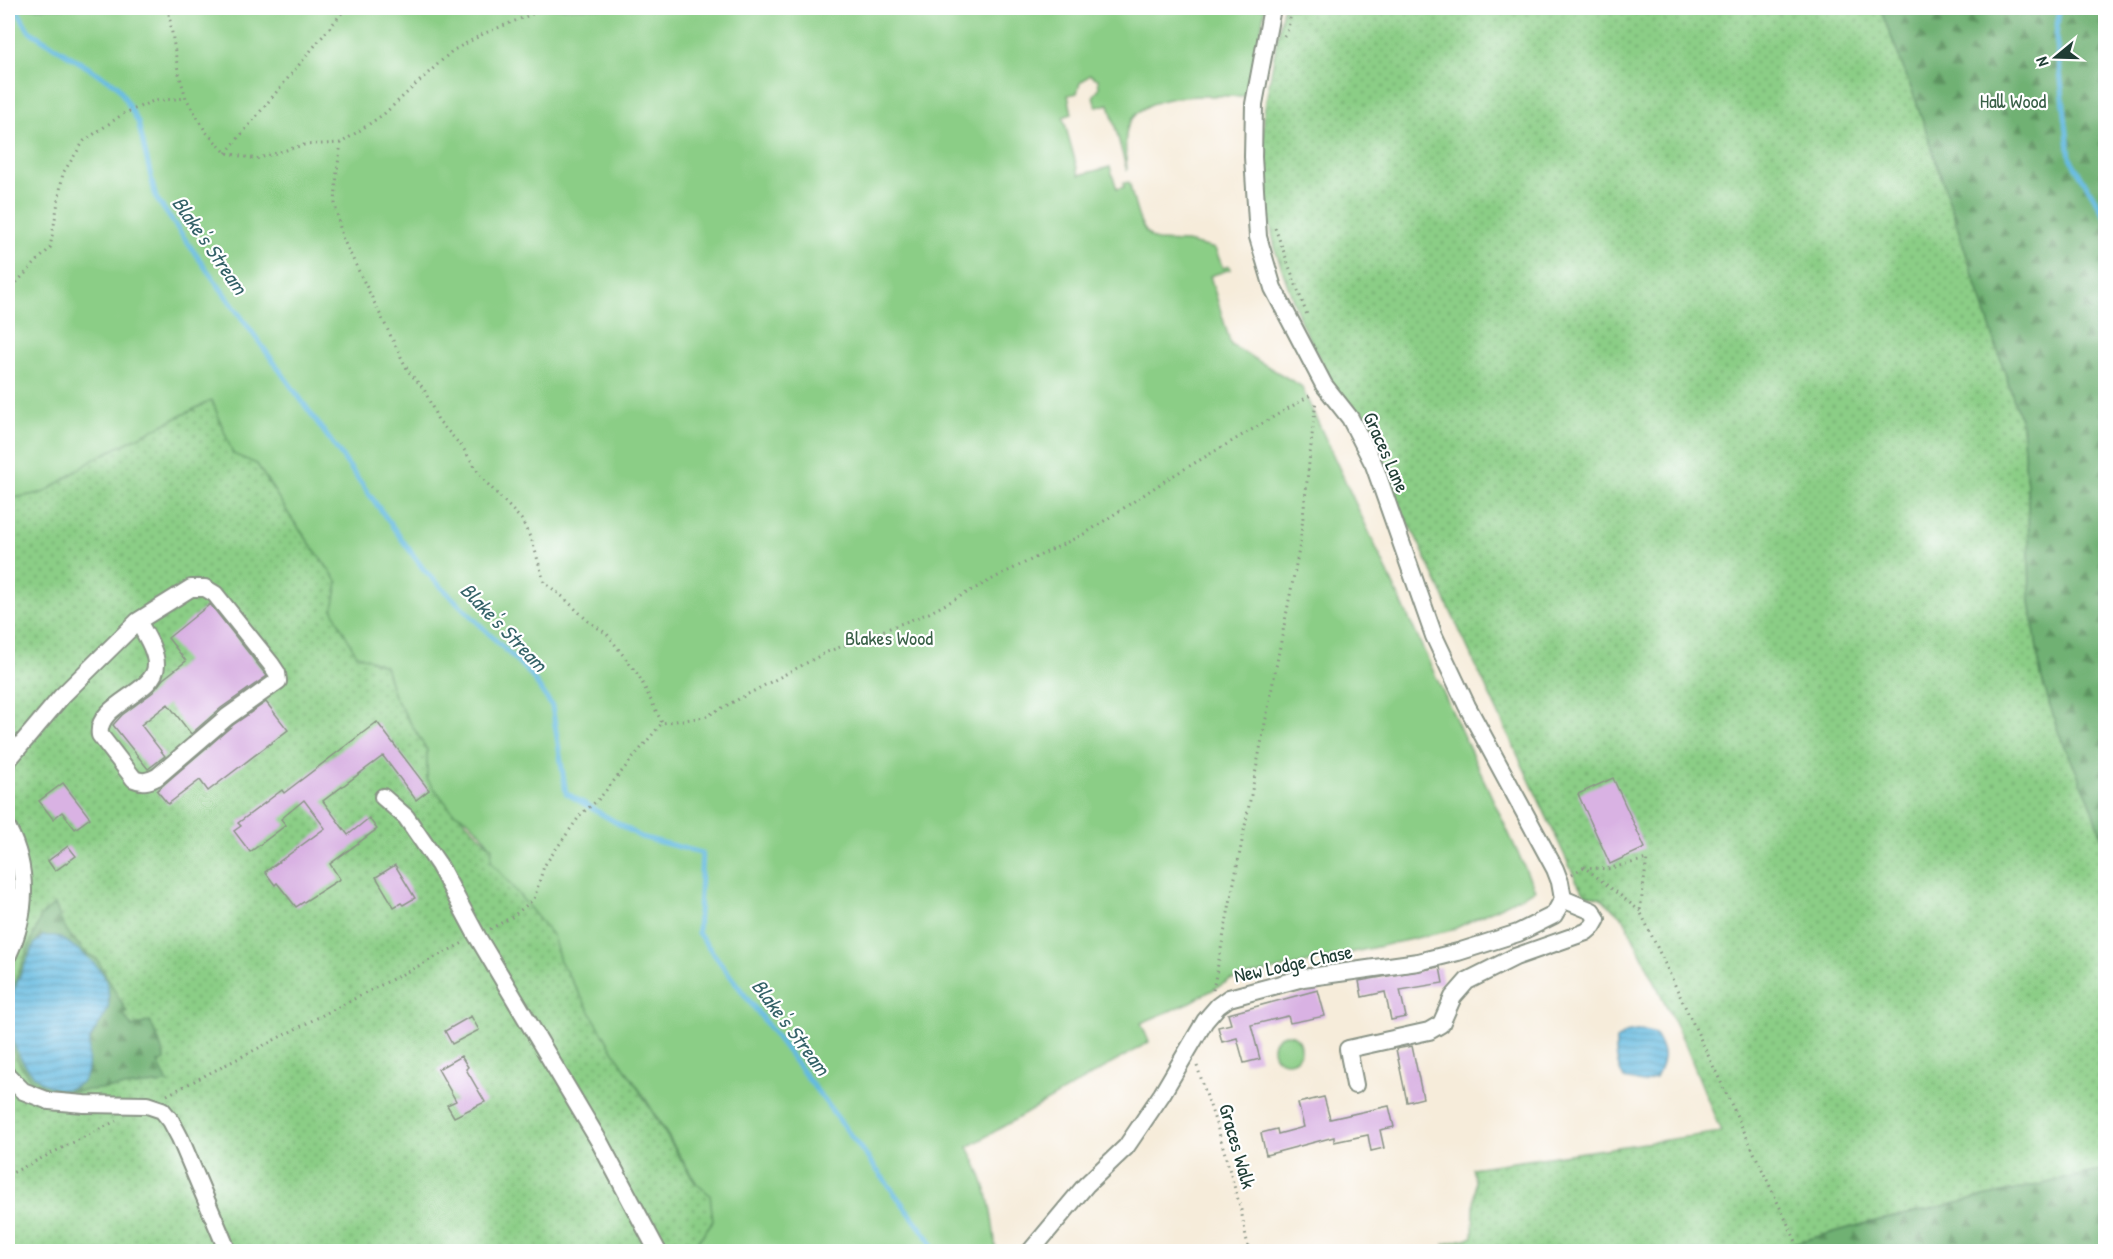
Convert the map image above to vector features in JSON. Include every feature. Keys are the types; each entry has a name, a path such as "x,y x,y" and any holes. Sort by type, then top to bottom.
{"street":[{"name":"Graces Lane","path":"1272,8 1254,104 1253,157 1258,237 1273,288 1324,385 1350,418 1374,465 1434,636 1467,706 1555,869 1563,899"},
{"path":"8,760 62,696 138,621 191,588 205,588 215,594 272,664 278,681 227,717 157,777 139,782 134,779 100,735 99,728 100,723 108,714 154,676 156,664 154,653 138,621"},
{"path":"383,797 406,817 439,865 477,936 599,1141 658,1251"},
{"path":"8,829 17,846 25,895 22,916 8,955"},
{"path":"1355,1085 1348,1049 1429,1031 1441,1024 1453,997 1467,981 1515,957 1586,932 1593,926 1597,919 1592,911 1563,899"},
{"name":"New Lodge Chase","path":"1030,1251 1086,1185 1126,1147 1162,1094 1211,1011 1229,998 1303,978 1418,962 1458,952 1518,933 1554,915 1563,899"},
{"path":"8,1076 23,1091 49,1101 147,1105 162,1110 171,1121 199,1180 228,1251"}],"path":[{"path":"168,8 178,70 186,98 206,132 226,153 256,159 303,145 342,143 384,114 452,51 485,33 547,8"},
{"path":"226,153 346,8"},
{"path":"1283,39 1288,29 1292,8"},
{"path":"8,291 50,248 63,173 84,141 123,114 153,101 186,98"},
{"path":"342,143 335,204 342,237 408,371 424,389 438,420 462,448 482,478 521,519 533,543 544,582 588,621 607,634 639,676 662,723"},
{"path":"1273,220 1308,317"},
{"path":"147,1105 512,917 534,899 544,866 581,814 598,800 662,723 705,717 827,652 929,613 1086,533 1169,477 1316,392 1300,544 1213,991"},
{"path":"1560,882 1584,867 1607,869 1647,859 1640,911"},
{"path":"1584,867 1640,911 1801,1251"},
{"name":"Graces Walk","path":"1184,1056 1199,1068 1238,1199 1249,1251"},
{"path":"8,1175 117,1120"}],"green space":[{"name":"Blakes Wood","path":"8,8 1265,8 1250,96 1181,97 1147,106 1135,116 1127,129 1125,144 1127,171 1109,104 1096,107 1093,97 1099,88 1098,79 1090,75 1080,83 1077,93 1068,95 1072,114 1063,117 1079,175 1110,167 1117,189 1124,187 1123,183 1129,182 1141,223 1151,237 1157,241 1187,242 1215,249 1223,268 1229,266 1231,269 1210,276 1231,345 1301,386 1535,890 1452,930 1230,980 1191,1002 1141,1023 1149,1042 968,1147 988,1198 996,1251 691,1251 713,1221 710,1195 697,1184 645,1098 612,1049 560,961 553,936 491,861 492,848 481,833 468,820 453,812 427,779 427,750 394,696 385,666 356,654 333,610 338,582 290,516 257,464 233,454 212,400 96,458 45,492 14,498 8,502"},
{"path":"1283,8 1880,8 1918,106 2022,425 2028,499 2030,601 2041,676 2058,731 2092,806 2105,847 2105,1170 1863,1224 1766,1251 1446,1251 1444,1244 1473,1237 1475,1181 1472,1168 1721,1132 1685,1044 1624,919 1601,898 1585,894 1578,884 1413,531 1397,508 1365,423 1333,384 1301,323 1276,252 1262,187 1264,112"},
{"name":"Hall Wood","path":"1880,8 2105,8 2105,847 2092,806 2058,731 2041,676 2030,601 2028,499 2022,425 1918,106"},
{"path":"212,400 233,453 257,464 290,516 338,582 385,666 394,696 427,750 427,779 441,797 492,848 557,936 563,965 696,1184 710,1188 713,1221 690,1252 8,1252 8,503 14,498 45,492 96,458"},
{"path":"55,904 69,934 86,953 97,959 127,1012 124,1015 132,1027 150,1021 165,1060 158,1063 168,1083 44,1094 39,1090 28,1077 13,1051 8,1035 8,1023 12,1039 87,1075 89,1042 108,1008 35,943 8,1008 8,999 41,916"},
{"path":"1287,1034 1297,1038 1301,1048 1297,1058 1287,1062 1277,1058 1273,1048 1277,1038"},
{"path":"2105,1170 2105,1251 1766,1251 1863,1224"}],"water":[{"path":"43,936 55,936 75,947 96,965 104,976 109,996 106,1012 90,1039 85,1077 77,1085 63,1089 50,1087 27,1068 18,1054 8,1024 9,1004 35,943"},
{"path":"1641,1030 1655,1034 1663,1051 1662,1065 1656,1078 1643,1083 1624,1079 1616,1050 1616,1040 1625,1033"}],"building":[{"path":"210,604 267,676 221,708 191,734 168,704 141,725 165,756 148,769 113,725 186,661 168,638"},
{"path":"266,702 288,730 208,791 200,780 168,804 157,791 233,725"},
{"path":"377,722 429,790 416,800 383,756 323,801 348,835 369,818 377,829 330,864 340,879 296,907 265,872 325,828 304,800 281,819 286,825 250,852 234,831 241,826 238,823 282,790 284,793"},
{"path":"1613,778 1645,848 1610,864 1578,794"},
{"path":"63,783 90,818 75,829 62,812 53,819 39,801"},
{"path":"68,846 76,856 55,871 48,861"},
{"path":"395,865 415,898 394,907 376,877"},
{"path":"1440,967 1443,983 1400,990 1406,1017 1391,1020 1385,992 1362,997 1359,981"},
{"path":"1318,990 1325,1016 1290,1023 1288,1016 1251,1025 1260,1059 1244,1063 1237,1038 1222,1042 1218,1027 1231,1024 1228,1014"},
{"path":"471,1016 479,1030 452,1044 445,1031"},
{"path":"1412,1046 1423,1098 1407,1102 1396,1049"},
{"path":"461,1056 485,1102 454,1117 447,1105 456,1101 438,1069"},
{"path":"1324,1097 1330,1119 1389,1106 1394,1127 1380,1130 1384,1148 1371,1151 1368,1135 1334,1142 1334,1137 1266,1155 1261,1133 1277,1129 1278,1134 1304,1127 1298,1103"}],"waterway":[{"name":"Blake's Stream","path":"16,8 29,31 118,86 138,122 156,198 424,570 530,674 552,706 566,793 641,837 702,853 698,933 929,1239 934,1252"},
{"path":"2059,8 2056,37 2070,158 2106,217"}]}
